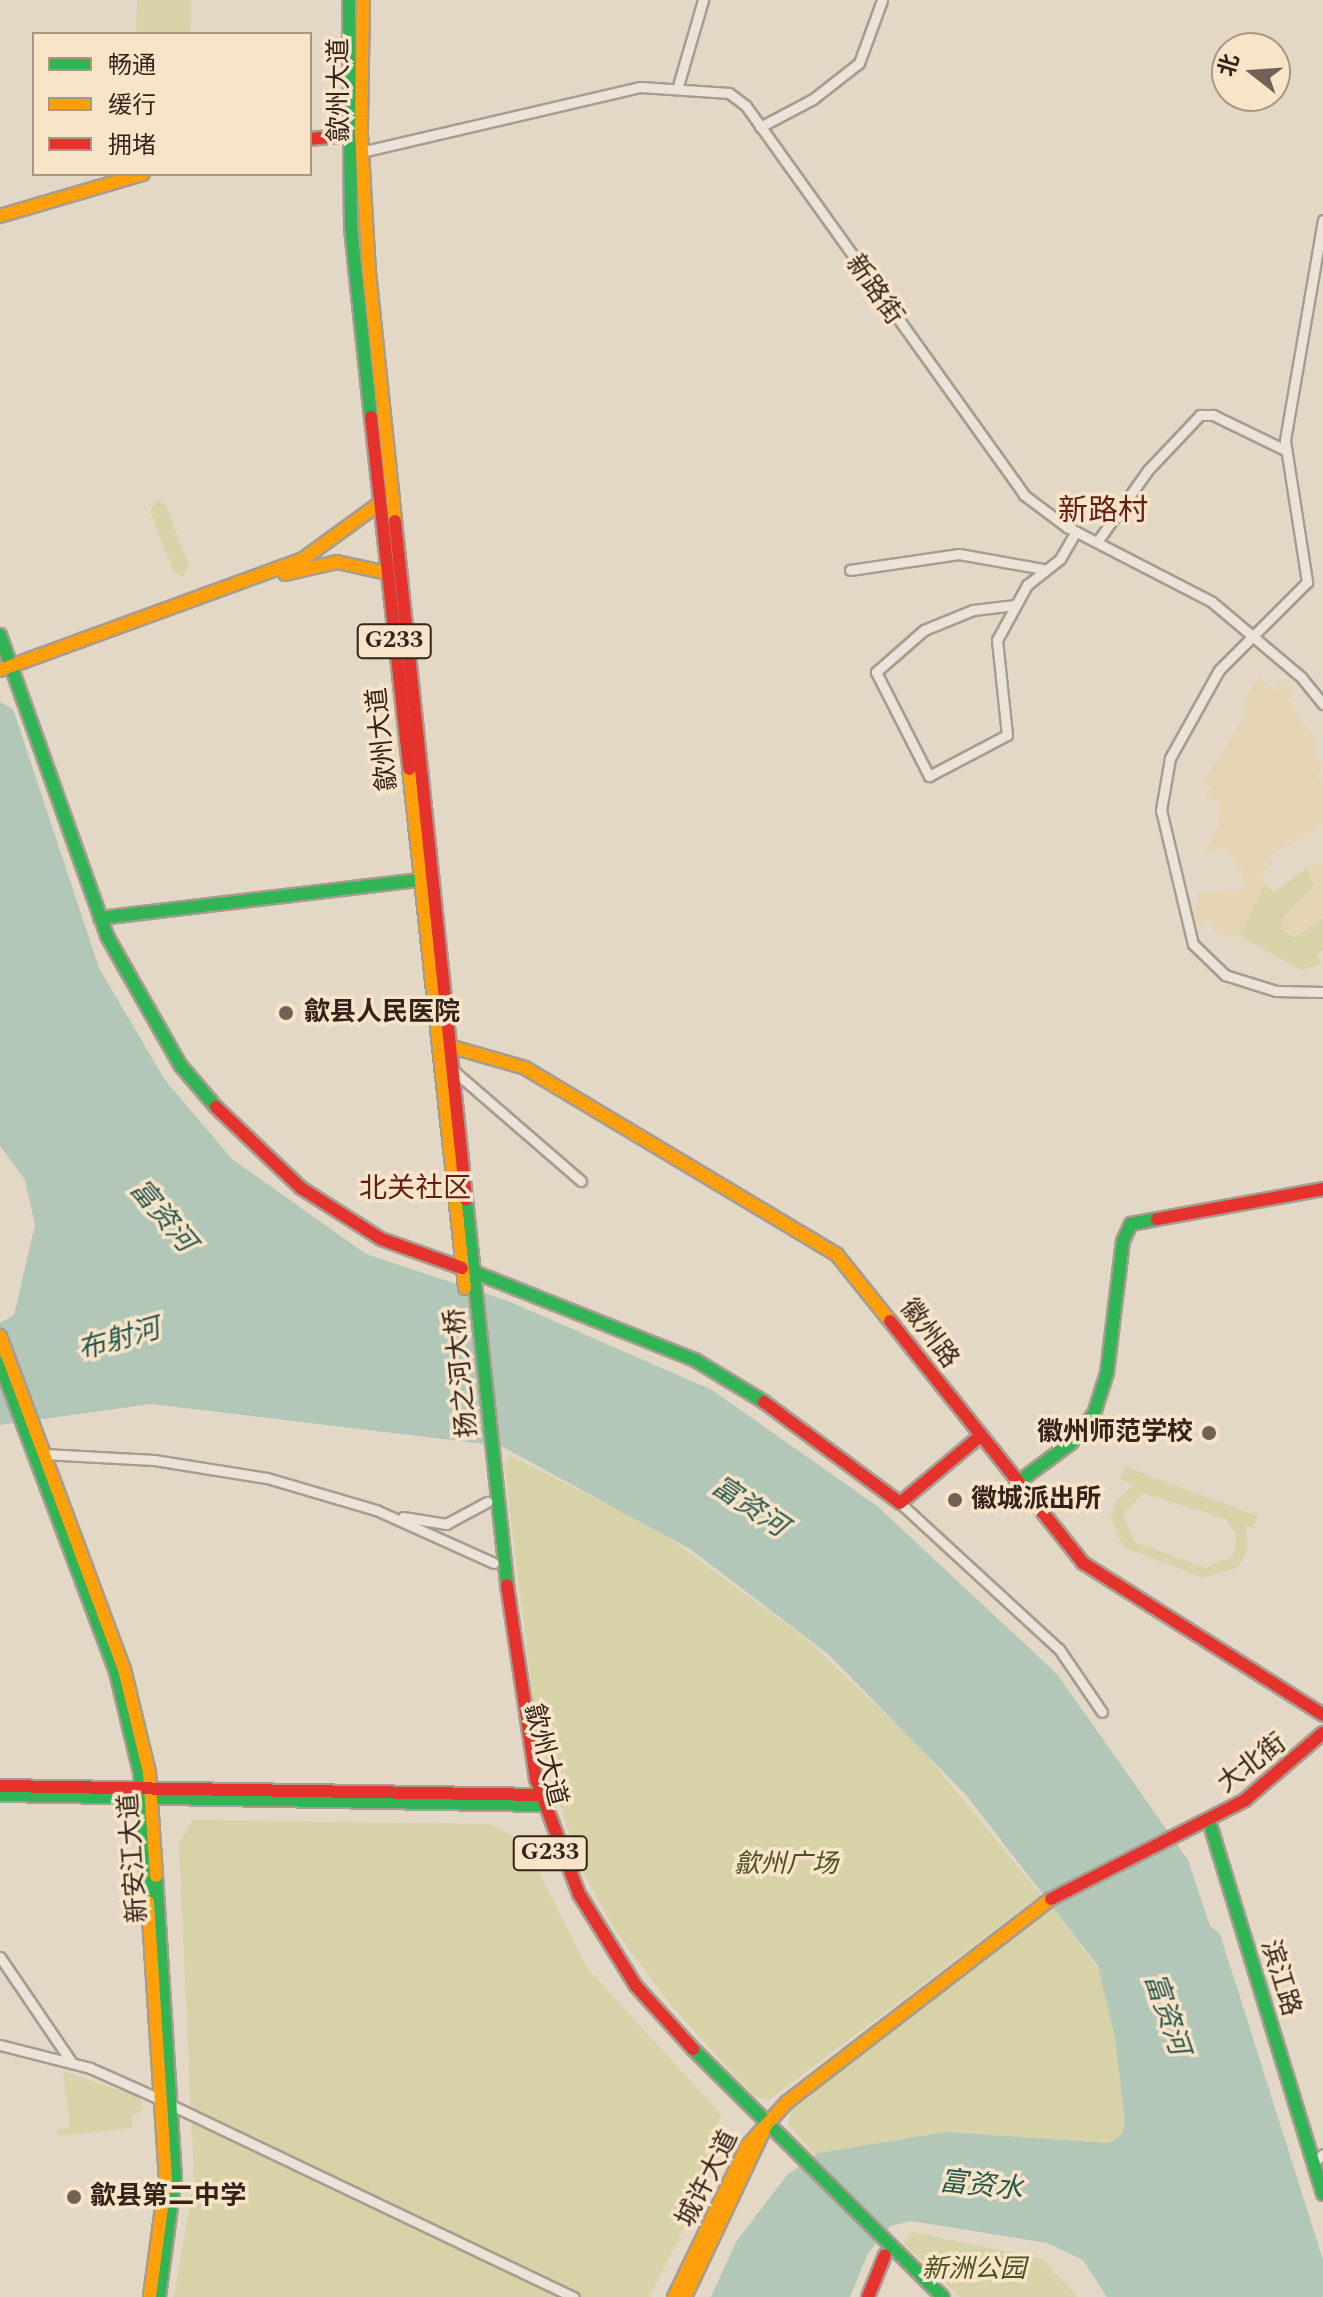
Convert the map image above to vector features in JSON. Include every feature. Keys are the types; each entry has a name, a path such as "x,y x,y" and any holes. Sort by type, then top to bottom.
{"main road":[{"name":"歙州大道","path":"349,0 347,135 380,503 420,880 469,1275"},
{"name":"歙州大道","path":"363,0 361,152 452,1047 469,1275"},
{"path":"312,139 347,135"},
{"path":"0,216 136,176"},
{"path":"0,679 8,670 303,559 380,503"},
{"path":"8,670 293,571 337,562 387,573"},
{"path":"0,635 8,670 100,918 166,1045 252,1147 381,1239 695,1360 798,1423 900,1503 980,1436"},
{"path":"100,918 420,880"},
{"name":"徽州路","path":"452,1047 525,1068 828,1248 855,1272 1017,1483 1091,1568 1323,1715"},
{"path":"1017,1483 1071,1443 1094,1414 1107,1373 1122,1247 1131,1224 1323,1189"},
{"name":"扬之河大桥","path":"469,1275 488,1462"},
{"path":"0,1336 31,1435"},
{"path":"0,1363 31,1435"},
{"name":"新安江大道","path":"31,1435 44,1454 124,1669 148,1795 174,2216 159,2297"},
{"name":"新安江大道","path":"31,1435 116,1672 148,1795"},
{"name":"歙州大道","path":"488,1462 487,1502 509,1698 537,1800 575,1886 623,1968 762,2132 882,2248"},
{"name":"歙州大道","path":"488,1462 519,1696 537,1800"},
{"name":"大北街","path":"762,2132 787,2102 1039,1905 1205,1822 1271,1783 1323,1733"},
{"path":"0,1786 148,1795"},
{"path":"0,1795 537,1800"},
{"name":"滨江路","path":"1205,1822 1318,2158 1323,2194"},
{"name":"新安江大道","path":"150,2297 165,2215 166,2102"},
{"name":"城许大道","path":"674,2297 762,2132"},
{"name":"城许大道","path":"685,2297 762,2132"},
{"path":"868,2297 882,2248"},
{"name":"G233","path":"882,2248 927,2297"},
{"name":"G233","path":"882,2248 943,2297"}],"street":[{"path":"678,86 703,0"},
{"path":"760,127 813,99 859,63 882,0"},
{"name":"新路街","path":"361,152 641,87 678,86 729,93 760,127 979,439 1031,502 1076,531 1196,592 1254,637 1323,704"},
{"path":"1323,220 1285,450 1307,582 1219,670 1170,758 1161,814 1193,944 1225,975 1276,991 1323,992"},
{"path":"1097,542 1157,459 1200,415 1213,415 1285,450"},
{"path":"1015,605 973,610 924,630 876,672 929,776 1007,735 995,651 1015,605 1043,569 1060,559 1076,531"},
{"path":"850,570 959,554 1043,569"},
{"path":"454,1071 581,1181"},
{"path":"44,1454 212,1467 440,1524 487,1502"},
{"path":"900,1503 1059,1649 1102,1712"},
{"path":"376,1510 494,1563"},
{"path":"0,1957 72,2063"},
{"path":"0,2045 72,2063 166,2102 574,2297"}],"shaded area":[{"path":"1259,677 1274,690 1285,682 1294,694 1287,700 1319,745 1312,750 1323,765 1317,777 1323,784 1323,825 1269,856 1272,864 1258,876 1266,884 1239,935 1216,934 1211,920 1192,927 1187,909 1196,906 1199,892 1246,890 1241,868 1224,849 1203,853 1218,828 1220,803 1206,797 1211,788 1203,782 1247,712 1240,706"},
{"path":"1323,862 1323,919 1293,938 1282,929 1283,917 1314,885 1306,868"}],"green space":[{"path":"137,0 191,0 190,32 136,32"},
{"path":"156,500 166,505 189,566 183,576 173,571 150,511"},
{"path":"1306,868 1314,885 1283,917 1282,929 1294,938 1323,919 1323,950 1317,954 1321,964 1300,970 1239,935 1266,884 1274,892"},
{"name":"歙州广场","path":"511,1456 658,1530 804,1637 918,1745 1041,1895 769,2100 754,2096 673,2008 613,1927 578,1862 536,1726 504,1464"},
{"path":"1125,1467 1258,1516 1254,1528 1246,1526 1247,1550 1238,1567 1203,1578 1123,1547 1111,1519 1116,1501 1134,1485 1120,1479","holes":["1143,1493 1225,1519 1237,1536 1233,1556 1206,1568 1135,1542 1123,1515"]},
{"path":"192,1820 489,1824 523,1841 588,1969 721,2114 714,2134 718,2160 649,2297 174,2297 194,2180 179,1844"},
{"path":"1051,1904 1100,1972 1115,2039 1125,2121 1121,2135 1109,2143 946,2132 816,2155 788,2125 791,2109"},
{"path":"63,2071 140,2097 143,2110 132,2115 132,2128 58,2136 57,2130 70,2127"},
{"name":"新洲公园","path":"912,2232 1042,2259 1078,2297 960,2297 903,2242"}],"water":[{"path":"0,702 13,709 99,968 165,1080 232,1159 366,1254 508,1301 712,1390 877,1506 1057,1674 1188,1860 1210,1926 1220,1934 1323,2260 1323,2297 1107,2297 1083,2260 1047,2243 911,2221 891,2226 868,2253 850,2297 711,2297 736,2242 787,2175 819,2153 946,2132 1109,2143 1121,2135 1125,2122 1115,2038 1098,1966 967,1796 828,1654 690,1549 501,1446 151,1404 0,1425 0,1323 14,1315 35,1225 25,1180 0,1146"}],"traffic: fast":[{"path":"349,0 351,228 371,417"},
{"path":"0,635 107,936 181,1066 216,1107"},
{"path":"100,918 420,880"},
{"path":"466,1199 507,1585"},
{"path":"1017,1483 1071,1443 1094,1414 1107,1373 1123,1241 1131,1224 1157,1219"},
{"path":"474,1272 695,1360 764,1402"},
{"path":"0,1363 116,1672 140,1773 148,1902"},
{"path":"0,1795 543,1805"},
{"path":"1209,1821 1323,2194"},
{"path":"156,1876 175,2177 159,2297"},
{"path":"693,2049 943,2297"}],"traffic: slow":[{"path":"363,0 361,134 369,272 395,521"},
{"path":"0,216 136,176"},
{"path":"0,670 303,559 380,503"},
{"path":"285,574 337,562 387,573"},
{"path":"409,769 465,1288"},
{"path":"452,1047 525,1068 837,1255 890,1321"},
{"path":"0,1336 124,1669 149,1772 156,1876"},
{"path":"674,2297 747,2146 787,2102 1051,1899"},
{"path":"148,1902 166,2178 150,2297"},
{"path":"685,2297 766,2126"}],"traffic: jam":[{"path":"312,139 347,135"},
{"path":"371,417 409,769"},
{"path":"395,521 466,1199"},
{"path":"216,1107 301,1188 381,1239 462,1268"},
{"path":"1157,1219 1323,1189"},
{"path":"890,1321 1083,1563 1323,1715"},
{"path":"764,1402 900,1503 980,1436"},
{"path":"507,1585 536,1779 579,1894 636,1986 693,2049"},
{"path":"1051,1899 1245,1800 1323,1733"},
{"path":"0,1786 540,1795"},
{"path":"868,2297 885,2255"}],"place":[{"name":"歙县人民医院","path":"286,1013"},
{"name":"徽州师范学校","path":"1209,1433"},
{"name":"徽城派出所","path":"955,1500"},
{"name":"歙县第二中学","path":"74,2197"}],"district":[{"name":"新路村","path":"1103,511"},
{"name":"北关社区","path":"415,1189"}],"water label":[{"name":"富资河","path":"162,1216"},
{"name":"布射河","path":"119,1340"},
{"name":"富资河","path":"749,1507"},
{"name":"富资河","path":"1166,2014"},
{"name":"富资水","path":"981,2186"}]}
